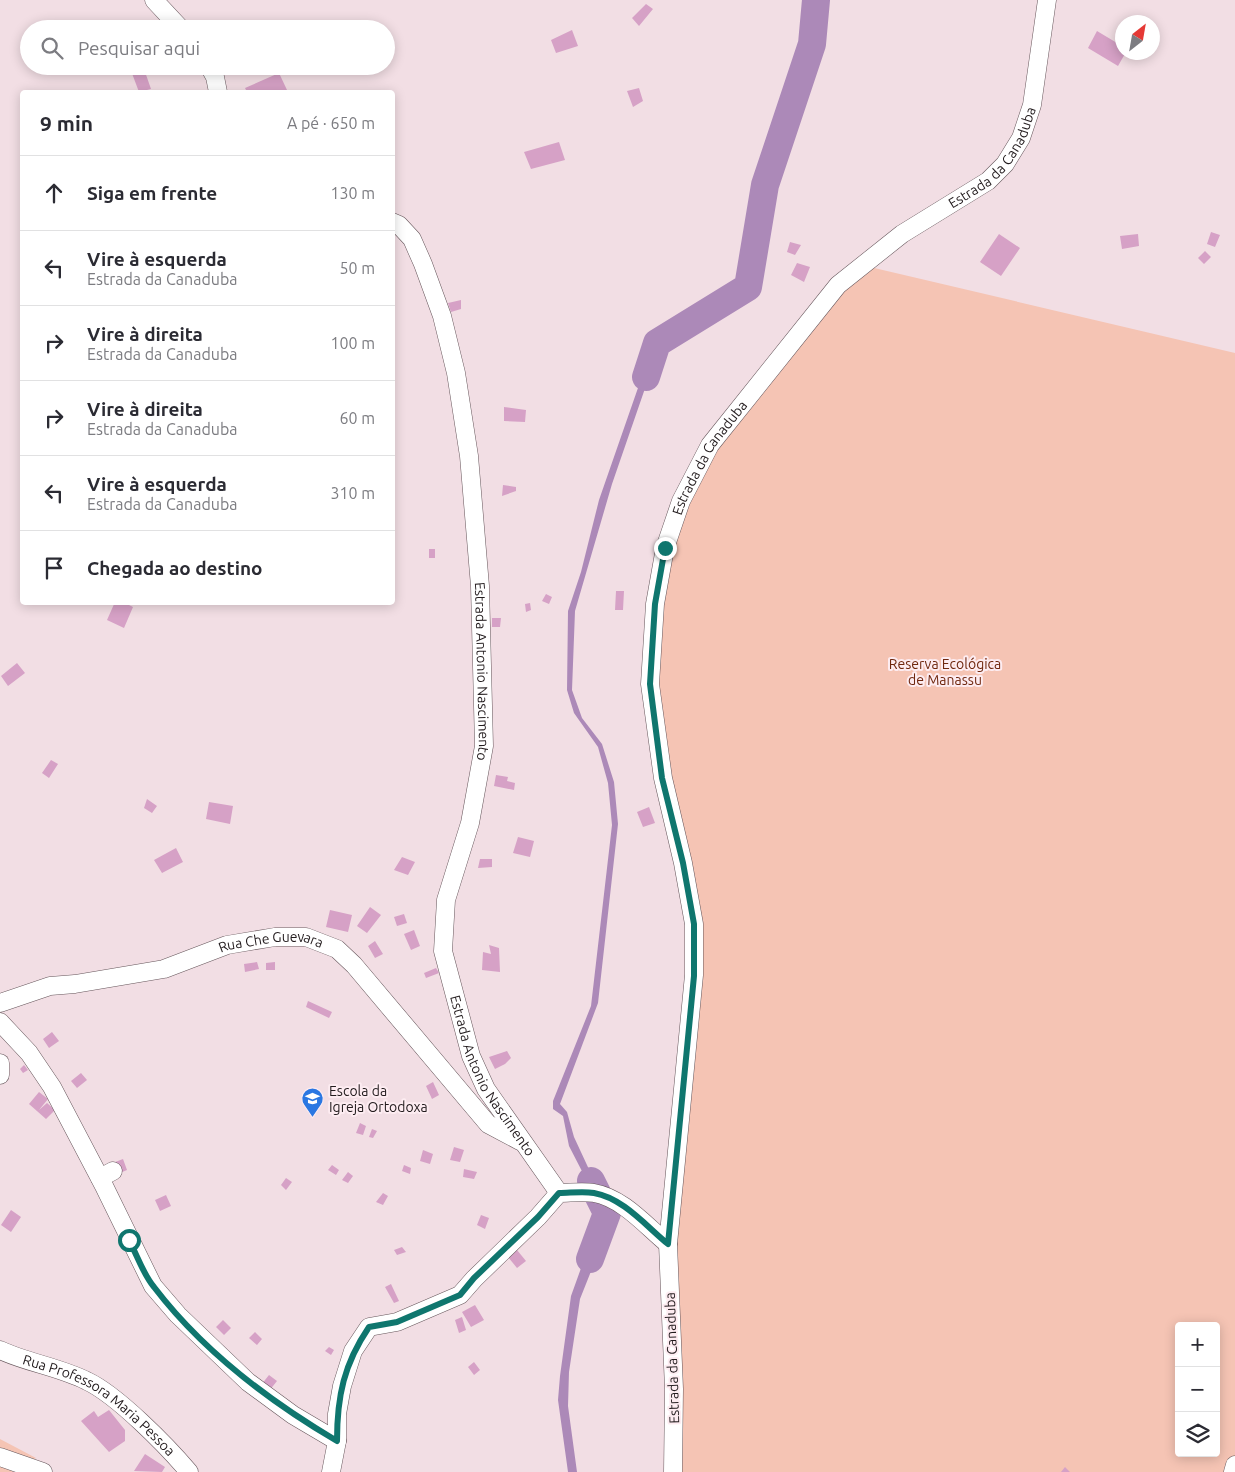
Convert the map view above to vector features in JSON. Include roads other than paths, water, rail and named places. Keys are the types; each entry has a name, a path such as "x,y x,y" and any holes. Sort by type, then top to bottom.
{"street":[{"path":"154,0 173,20"},
{"name":"Estrada da Canaduba","path":"673,1472 674,1389 668,1244 694,976 694,924 683,863 662,778 650,684 655,604 665,548 681,501 710,445 838,285 902,234 988,181 1006,164 1021,138 1032,105 1047,0"},
{"path":"214,75 218,90"},
{"name":"Estrada Antonio Nascimento","path":"395,223 412,239 423,264 442,316 456,373 470,456 480,586 484,746 470,823 446,900 443,950 471,1056 486,1089 559,1193"},
{"name":"Rua Che Guevara","path":"0,1003 50,986 75,984 164,969 227,944 275,938 306,937 337,949 354,965 488,1124 524,1144"},
{"path":"0,1022 28,1052 106,1175 153,1286 178,1315 248,1382 293,1415 337,1441"},
{"path":"0,1063 0,1075"},
{"path":"331,1472 337,1441 337,1414 342,1386 353,1351 369,1327 397,1322 460,1295 474,1278 538,1217 559,1193 586,1192 604,1196 622,1205 668,1244"},
{"name":"Rua Professora Maria Pessoa","path":"0,1350 54,1367 88,1381 124,1408 174,1453 189,1472"},
{"path":"0,1457 43,1472"},
{"path":"1233,1472 1235,1465"}],"waterway":[{"path":"646,377 657,343 748,287 765,185 812,44 816,0"},
{"path":"590,1259 607,1213 591,1181"}],"place":[{"name":"Escola da Igreja Ortodoxa","path":"313,1118"}],"park label":[{"name":"Reserva Ecológica de Manassu","path":"945,672"}]}
